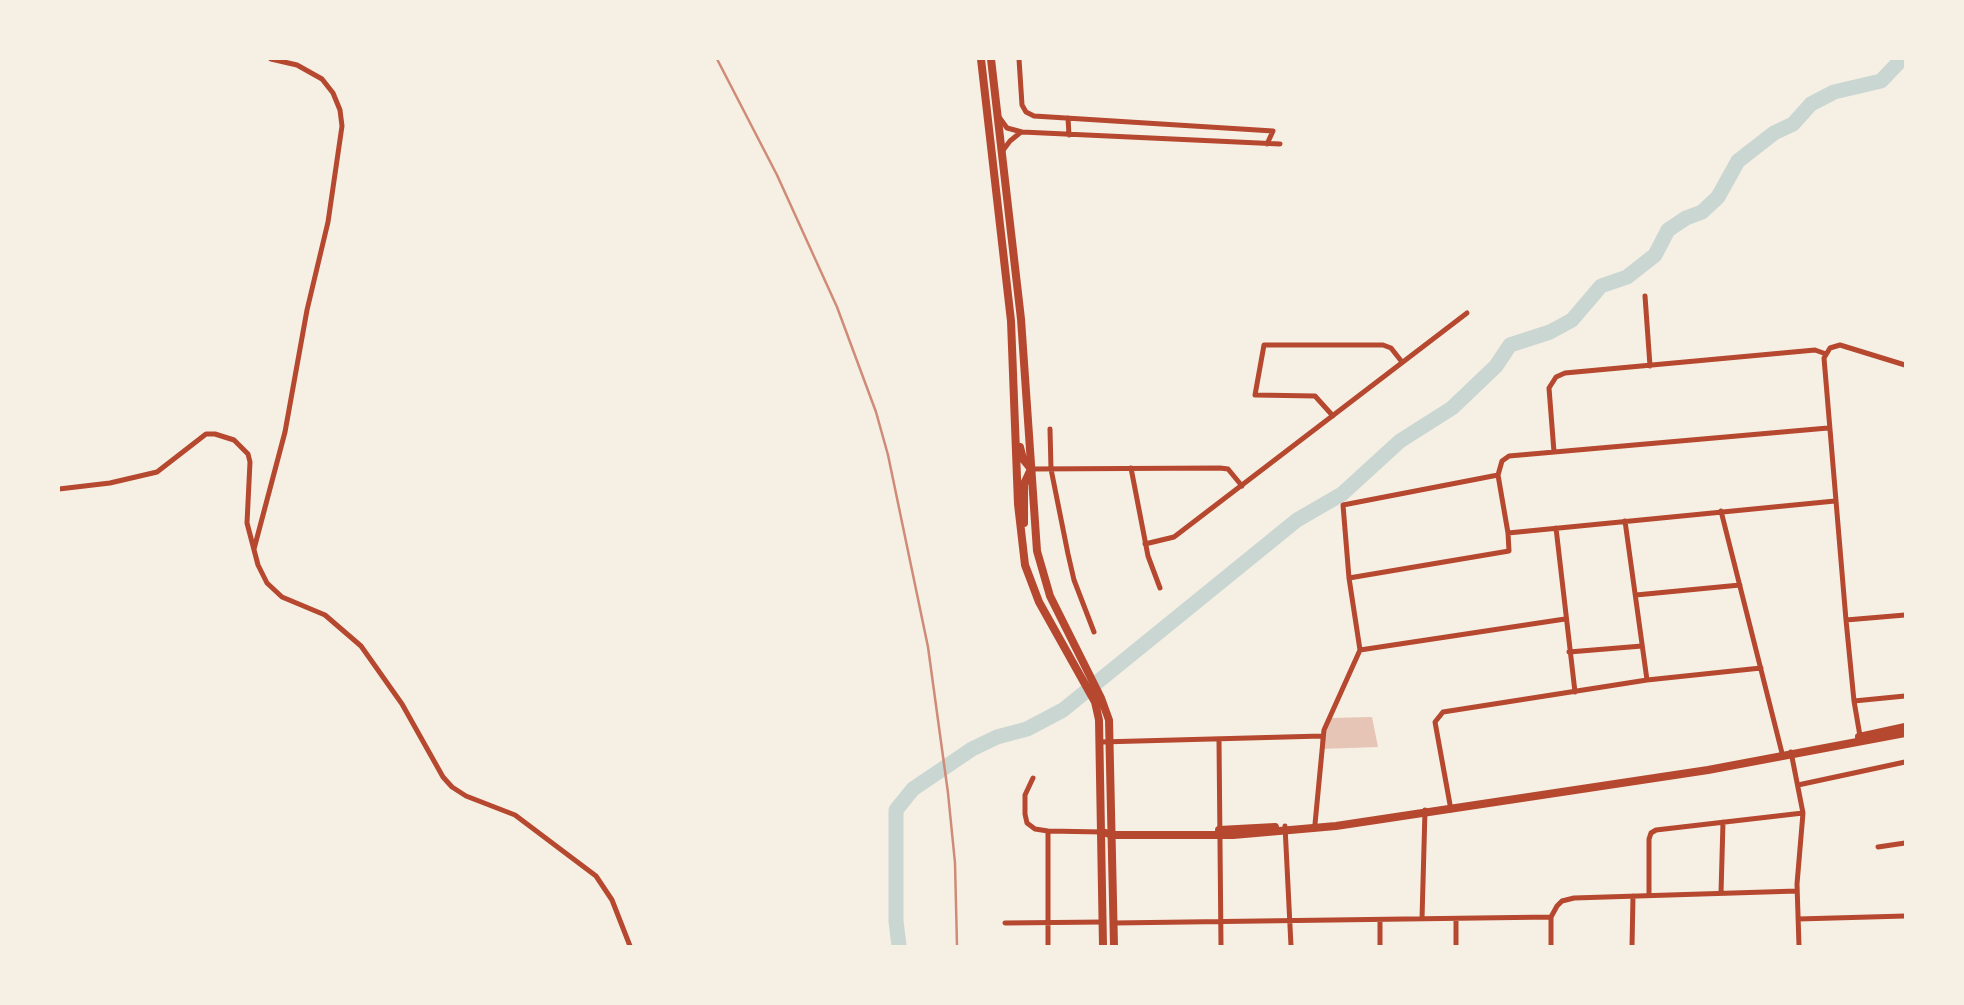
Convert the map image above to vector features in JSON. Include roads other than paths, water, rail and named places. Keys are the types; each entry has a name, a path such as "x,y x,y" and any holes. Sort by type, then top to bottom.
{"main road":[{"path":"981,59 1011,321 1018,504 1023,554 1028,576 1039,602 1084,671"},
{"path":"991,59 1021,319 1035,532 1040,566 1057,612 1109,720 1113,832 1114,946"},
{"path":"1016,434 1023,459 1031,469"},
{"path":"1023,554 1024,484 1031,469"},
{"path":"1098,700 1101,742 1103,946"},
{"path":"1787,754 1905,727"},
{"path":"1102,832 1220,833 1285,828 1425,812 1787,754 1905,733"},
{"path":"1285,828 1425,812"}],"street":[{"path":"254,550 285,432 307,310 328,222 342,126 340,110 333,93 322,79 297,65 271,59"},
{"path":"1019,59 1022,104 1026,112 1034,116 1273,131 1266,144"},
{"path":"997,115 1007,128 1022,132 1280,144"},
{"path":"1068,118 1069,135"},
{"path":"1002,153 1010,141 1022,132"},
{"path":"1645,296 1650,366"},
{"path":"1145,544 1174,537 1467,312"},
{"path":"1333,416 1315,396 1255,395 1264,345 1384,345 1391,348 1402,362"},
{"path":"1860,736 1854,701 1846,620 1828,428 1824,358 1830,348 1840,345 1905,365"},
{"path":"1554,452 1549,388 1556,377 1565,373 1815,350 1826,354"},
{"path":"1349,578 1505,553 1510,548 1498,475 1502,461 1510,456 1828,428"},
{"path":"1050,429 1051,469 1074,580 1094,632"},
{"path":"59,489 110,482 158,472 165,468 198,437 206,434 225,436 243,447 250,462 247,524 262,575 273,591 282,597 325,615 338,624 361,646 402,704 443,777 452,787 466,796 514,815 560,847 596,876 612,900 630,946"},
{"path":"1131,468 1145,544 1160,588"},
{"path":"1031,469 1225,468 1242,486"},
{"path":"1315,824 1323,752 1322,736 1360,650 1349,578 1344,505 1498,475"},
{"path":"1508,533 1835,501"},
{"path":"1721,511 1761,668 1798,785 1803,814 1797,891 1799,946"},
{"path":"1625,521 1647,680"},
{"path":"1556,528 1575,692"},
{"path":"1636,595 1740,585"},
{"path":"1846,620 1905,615"},
{"path":"1360,650 1565,618"},
{"path":"1569,652 1642,646"},
{"path":"1450,808 1435,722 1437,716 1443,712 1647,680 1761,668"},
{"path":"1854,701 1905,696"},
{"path":"1101,742 1322,736"},
{"path":"1219,740 1221,946"},
{"path":"1798,785 1905,762"},
{"path":"1033,778 1026,795 1025,814 1027,824 1034,829 1048,831 1102,832"},
{"path":"1422,919 1425,812"},
{"path":"1649,896 1650,839 1652,832 1723,822 1803,814"},
{"path":"1722,893 1723,822"},
{"path":"1285,828 1288,921 1291,946"},
{"path":"1048,831 1048,946"},
{"path":"1878,847 1905,843"},
{"path":"1551,946 1551,917 1562,901 1574,898 1797,891"},
{"path":"1632,946 1633,896"},
{"path":"1798,919 1905,916"},
{"path":"1114,923 1551,917"},
{"path":"1456,918 1456,946"},
{"path":"1380,920 1380,946"},
{"path":"1005,923 1103,922"}],"waterway":[{"path":"899,946 896,921 896,810 913,789 972,749 997,737 1027,729 1063,710 1297,520 1342,494 1400,441 1452,408 1496,366 1510,345 1550,332 1572,320 1601,286 1627,277 1655,255 1668,230 1686,218 1702,212 1718,197 1738,161 1774,133 1793,124 1811,104 1834,92 1881,81 1902,59"}],"railway":[{"path":"717,59 777,175 837,307 876,412 888,455 928,647 948,793 955,863 957,946"}]}
